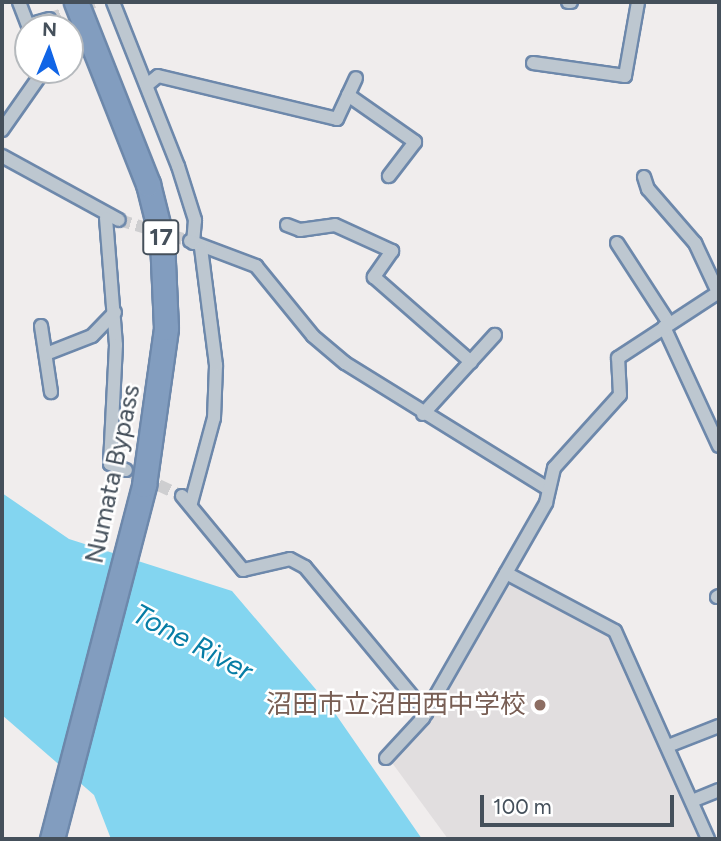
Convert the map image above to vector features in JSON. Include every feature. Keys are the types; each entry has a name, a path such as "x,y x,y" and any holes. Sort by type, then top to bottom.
{"highway":[{"name":"Numata Bypass","path":"52,839 144,485 166,328 162,240 148,184 76,2"}],"street":[{"path":"113,2 195,220 195,244 208,268 216,366 214,418 186,500 243,569 290,559 305,567 426,713"},
{"path":"533,63 625,76 638,2"},
{"path":"146,85 158,76 337,119 356,78"},
{"path":"2,130 34,84"},
{"path":"348,95 415,142 389,176"},
{"path":"2,156 100,208 106,218 115,312 110,464 126,470"},
{"path":"386,758 426,713 506,573 564,453 620,395 618,358 718,291 695,243 648,189 645,177"},
{"path":"106,218 119,220"},
{"path":"287,225 300,230 335,225 392,251 374,277 471,362"},
{"path":"617,243 666,325 719,446"},
{"path":"195,244 256,266 321,342 423,414 548,489"},
{"path":"46,354 92,336 115,312"},
{"path":"41,326 51,392"},
{"path":"423,414 495,335"},
{"path":"506,573 615,631 708,839"},
{"path":"668,746 719,726"},
{"path":"692,801 719,790"}],"shaded area":[{"name":"沼田市立沼田西中学校","path":"511,581 607,630 702,839 448,839 390,760"}],"water":[{"name":"Tone River","path":"2,493 69,539 232,591 330,706 422,839 111,839 94,795 2,715"}],"tunnel":[{"path":"62,14 94,2"},
{"path":"119,220 190,241"},
{"path":"126,470 182,496"}],"place":[{"name":"沼田市立沼田西中学校","path":"540,705"}]}
